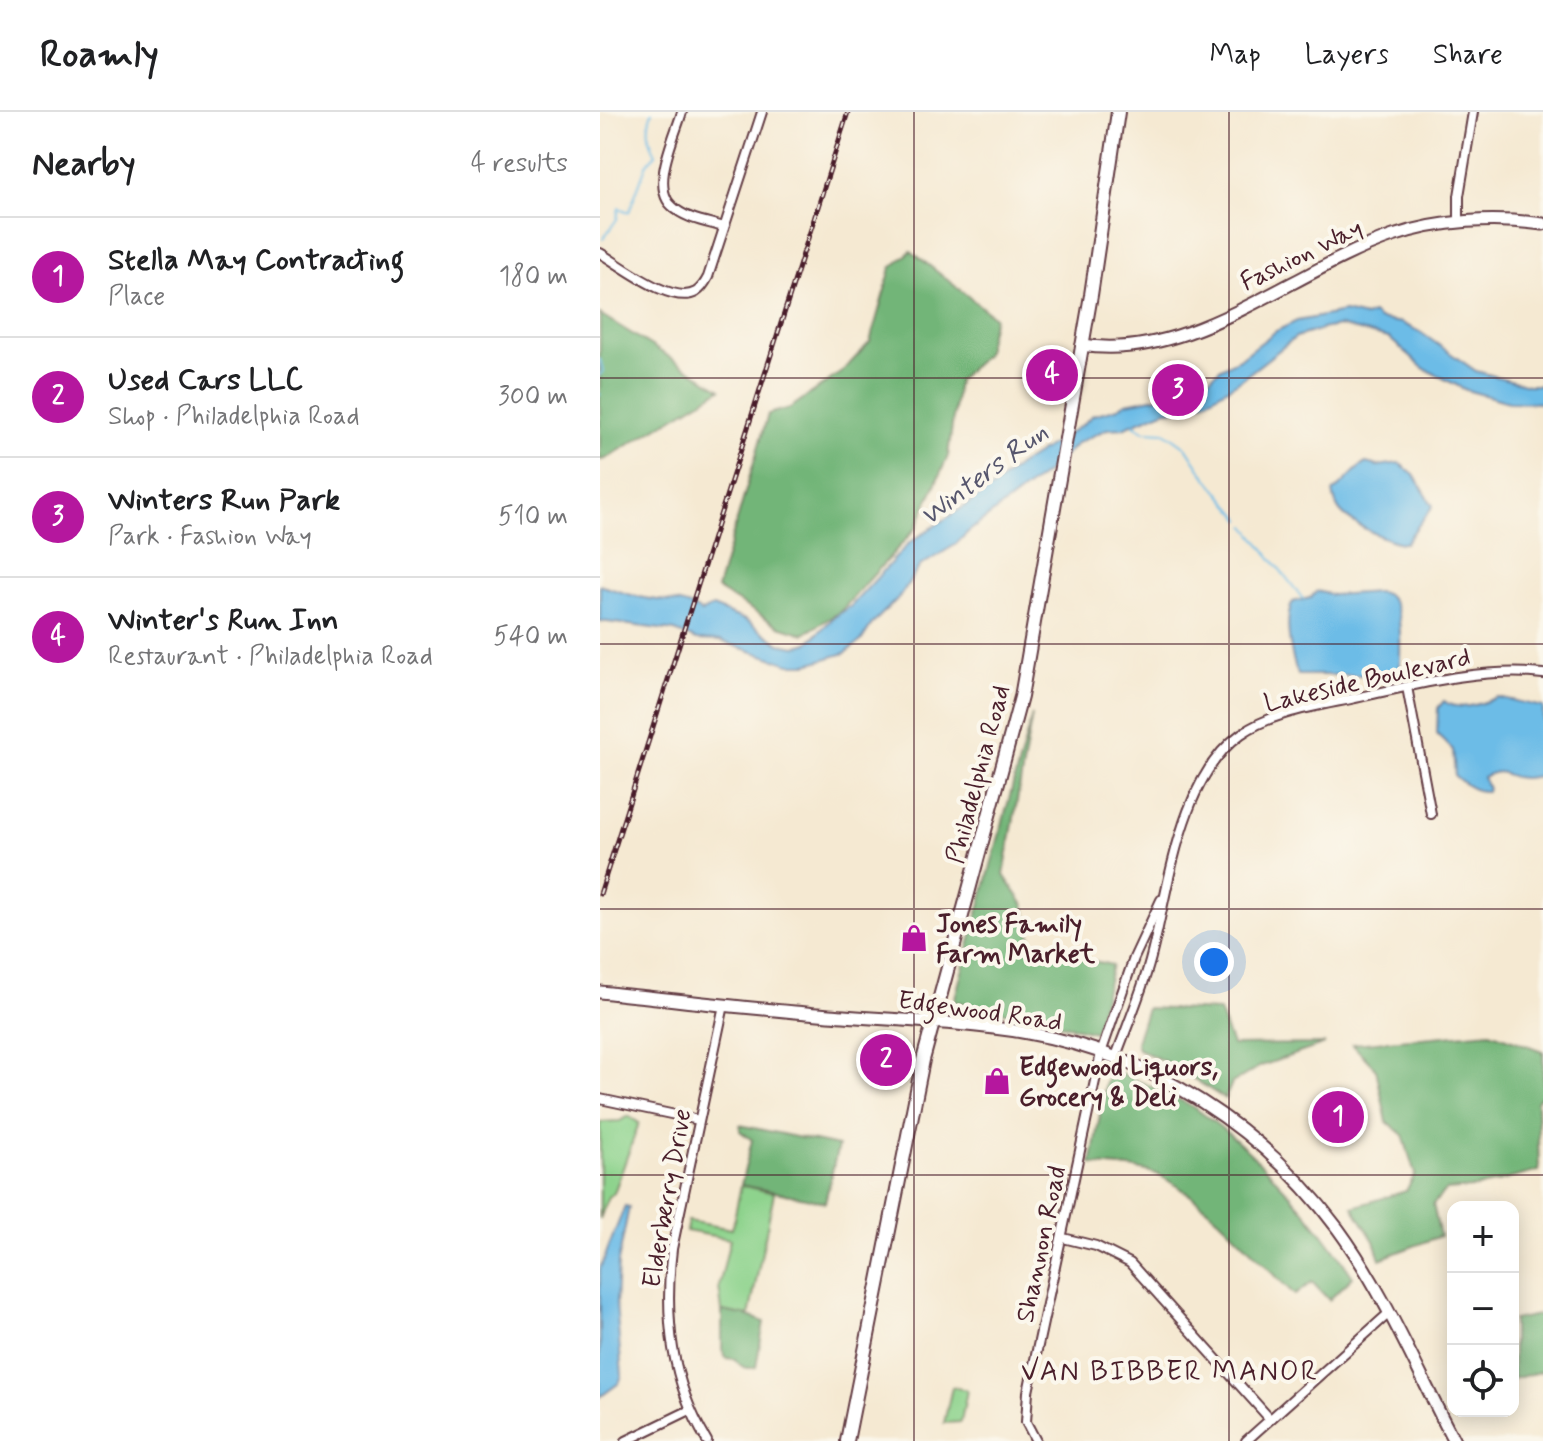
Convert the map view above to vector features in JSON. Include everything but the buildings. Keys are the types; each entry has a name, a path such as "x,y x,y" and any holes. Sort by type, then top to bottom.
{"main road":[{"name":"Philadelphia Road","path":"847,1441 931,1024 1021,697 1082,345 1118,112"}],"street":[{"path":"682,112 663,173 664,194 672,207 680,212 724,227"},
{"path":"600,253 665,292 689,294 701,288 708,277 762,112"},
{"path":"1459,222 1459,196 1473,112"},
{"name":"Fashion Way","path":"1082,345 1117,347 1160,341 1219,318 1375,243 1406,232 1459,222 1543,224"},
{"name":"Lakeside Boulevard","path":"1101,1053 1134,958 1163,896 1196,793 1210,766 1230,744 1248,730 1280,716 1407,687 1479,673 1543,674"},
{"path":"1407,687 1431,814"},
{"name":"Lakeside Boulevard","path":"1115,1059 1148,966 1163,896"},
{"name":"Edgewood Road","path":"600,992 1027,1033 1101,1053 1165,1081 1246,1131 1311,1195 1340,1231 1388,1314 1454,1441"},
{"name":"Elderberry Drive","path":"707,1441 690,1410 677,1374 671,1345 669,1279 724,1005"},
{"name":"Shannon Road","path":"1036,1441 1027,1426 1027,1397 1101,1053"},
{"path":"600,1099 699,1120"},
{"path":"1063,1238 1096,1246 1130,1263 1270,1419"},
{"path":"1246,1441 1388,1314"},
{"path":"626,1441 690,1410"}],"green space":[{"path":"911,251 994,317 985,355 958,380 948,456 916,528 841,611 804,634 779,626 717,589 768,414 790,408 843,371 870,342 891,268"},
{"path":"600,314 721,389 600,460"},
{"path":"1032,715 1004,875 1024,905 1033,948 1112,965 1095,1032 954,1001"},
{"path":"1147,1008 1219,1011 1232,1045 1325,1044 1261,1066 1232,1083 1225,1099 1172,1065 1138,1049 1136,1042"},
{"path":"1490,1032 1543,1051 1543,1094 1537,1101 1539,1171 1474,1188 1446,1190 1433,1204 1440,1236 1380,1259 1374,1241 1353,1207 1406,1191 1415,1174 1403,1135 1387,1122 1376,1069 1352,1044"},
{"path":"1116,1071 1190,1105 1242,1146 1284,1187 1353,1277 1329,1300 1312,1282 1295,1295 1213,1214 1178,1186 1152,1172 1091,1164 1106,1081"},
{"path":"628,1116 639,1123 614,1193 608,1197 600,1219 600,1122 620,1121"},
{"path":"740,1125 838,1146 825,1202 741,1185 752,1140 740,1131"},
{"path":"741,1185 774,1193 749,1316 722,1311 719,1287 730,1239 686,1231 688,1221 732,1229"},
{"path":"722,1311 764,1322 756,1367 747,1368 735,1359 726,1358 722,1350"},
{"path":"1543,1314 1543,1371 1519,1377 1519,1345 1519,1319"},
{"path":"952,1387 967,1390 961,1422 944,1423"}],"water":[{"path":"1344,312 1365,317 1373,314 1379,319 1402,323 1476,371 1528,385 1543,385 1543,403 1509,402 1466,390 1423,368 1389,338 1339,326 1326,328 1296,337 1238,382 1207,400 1184,409 1166,410 1123,428 1107,429 1077,443 1054,467 955,545 920,566 900,596 872,624 861,641 845,653 808,664 789,664 721,641 697,640 675,631 600,621 600,585 638,597 681,603 701,612 713,607 747,621 780,644 795,647 808,643 833,618 851,606 909,543 1093,415 1126,403 1184,392 1202,385 1221,368 1241,358 1276,331 1297,321"},
{"path":"1366,463 1378,466 1399,463 1414,475 1433,506 1405,543 1390,540 1361,526 1337,507 1333,492"},
{"path":"1317,591 1332,595 1378,592 1387,595 1394,603 1400,624 1400,671 1369,675 1298,675 1289,638 1290,609 1293,602 1310,598"},
{"path":"1497,697 1543,707 1543,776 1516,778 1500,772 1483,777 1488,789 1478,790 1455,776 1453,750 1437,734 1438,708 1444,701 1463,706"},
{"path":"625,1206 629,1207 618,1262 616,1304 622,1375 619,1383 600,1397 600,1269"}],"waterway":[{"path":"603,239 617,219 619,208 629,212 647,163 656,154 649,133 652,112"},
{"path":"600,359 603,371 600,375"},
{"path":"1134,425 1145,431 1165,432 1186,447 1242,520"},
{"path":"1246,526 1303,599"}],"railway":[{"path":"600,894 848,112"}],"place":[{"name":"Winter's Run Inn","path":"1052,375"},
{"name":"Winters Run Park","path":"1178,390"},
{"name":"Jones Family Farm Market","path":"914,938"},
{"name":"Used Cars LLC","path":"886,1060"},
{"name":"Edgewood Liquors, Grocery & Deli","path":"997,1081"},
{"name":"Stella May Contracting","path":"1338,1117"}],"district":[{"name":"VAN BIBBER MANOR","path":"1170,1370"}],"water label":[{"name":"Winters Run","path":"983,473"}]}
